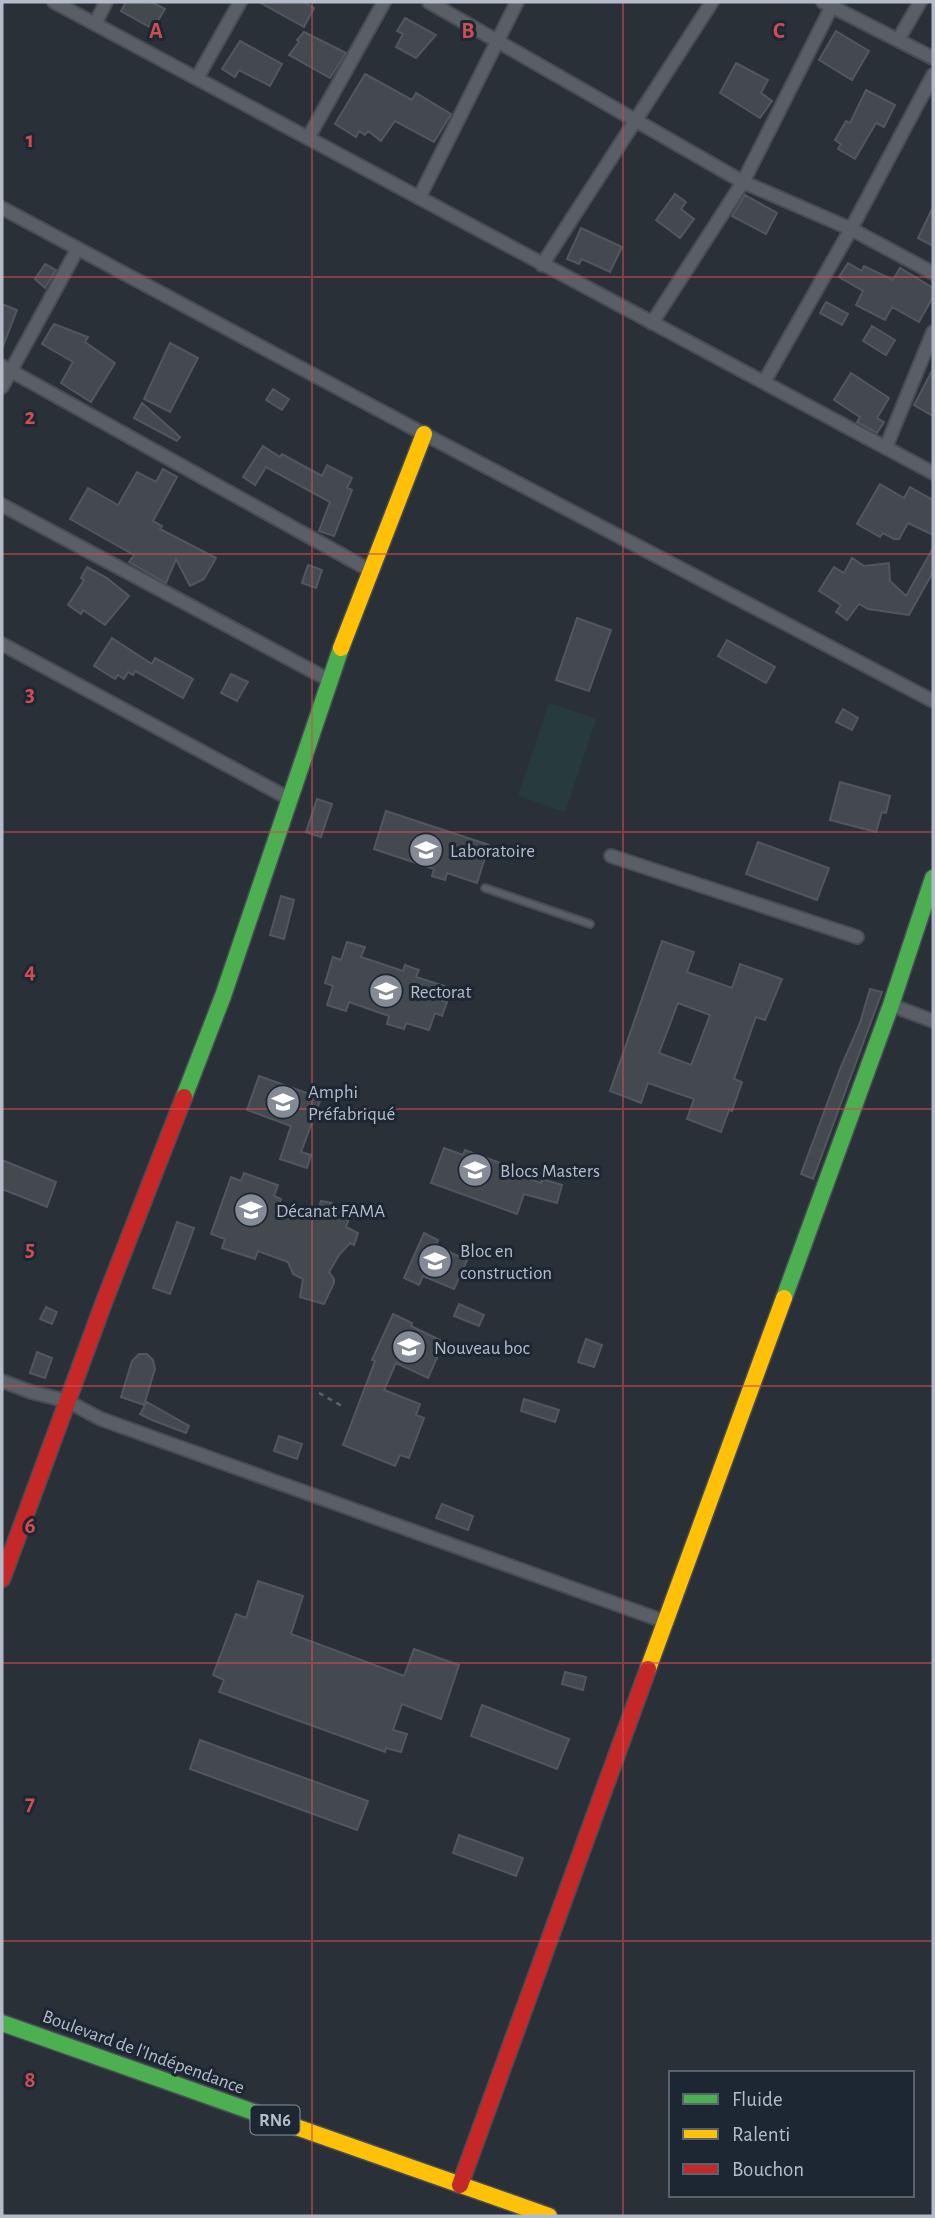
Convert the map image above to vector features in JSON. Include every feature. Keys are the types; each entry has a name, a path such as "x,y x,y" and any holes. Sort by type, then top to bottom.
{"main road":[{"path":"2,1578 223,996 329,680 424,434"},
{"path":"460,2185 891,1005 933,878"},
{"name":"Boulevard de l'Indépendance","path":"2,2023 549,2216"}],"street":[{"path":"54,2 933,473"},
{"path":"95,23 106,2"},
{"path":"197,78 240,2"},
{"path":"308,138 384,2"},
{"path":"429,2 743,182 851,229 933,273"},
{"path":"419,198 517,2"},
{"path":"542,265 712,2"},
{"path":"898,40 920,2"},
{"path":"652,323 743,182 827,4 933,58"},
{"path":"764,382 851,229 933,75"},
{"path":"2,208 424,434 933,701"},
{"path":"2,387 6,368 77,250"},
{"path":"886,447 933,332"},
{"path":"6,368 371,571"},
{"path":"2,505 329,680"},
{"path":"2,644 288,798"},
{"path":"611,856 856,937"},
{"path":"891,1005 933,1021"},
{"path":"2,1381 67,1401 101,1419 666,1622"}],"lane":[{"path":"485,888 590,924"}],"path":[{"path":"319,1393 342,1406"}],"green space":[{"path":"549,703 596,719 565,812 518,796"}],"building":[{"path":"126,2 151,2 165,9 153,29 121,11"},
{"path":"259,2 304,2 314,8 304,27"},
{"path":"405,18 436,35 416,58 396,47 403,34 397,31"},
{"path":"836,31 869,51 852,80 819,60"},
{"path":"304,32 346,53 330,78 289,55"},
{"path":"240,41 282,64 270,86 239,70 235,77 222,69"},
{"path":"736,63 768,80 761,93 772,101 760,118 720,93"},
{"path":"365,74 412,100 416,93 451,114 434,142 395,121 381,141 368,131 365,135 359,131 356,137 335,124"},
{"path":"866,90 895,105 884,127 876,123 855,159 838,149 841,144 835,140 846,121 850,123"},
{"path":"675,194 686,202 681,209 694,219 680,238 656,220"},
{"path":"745,195 777,213 766,234 732,216"},
{"path":"933,207 933,246 918,238"},
{"path":"581,228 622,247 610,272 582,259 579,264 567,259"},
{"path":"848,263 862,271 864,266 893,280 900,268 933,288 933,297 919,322 892,307 885,320 856,305 863,291 839,277"},
{"path":"45,264 56,270 45,288 35,279"},
{"path":"826,302 848,314 842,325 820,313"},
{"path":"2,304 17,310 3,346 2,345"},
{"path":"54,324 88,337 85,342 115,363 91,402 61,383 73,362 42,344"},
{"path":"872,326 895,340 886,355 863,341"},
{"path":"170,343 198,358 170,412 144,399"},
{"path":"933,369 933,416 914,405"},
{"path":"851,373 889,398 877,418 884,422 877,433 857,422 860,417 834,400"},
{"path":"273,389 289,399 282,410 266,400"},
{"path":"142,403 180,437 177,441 134,418"},
{"path":"263,446 280,457 282,454 322,476 327,465 352,478 347,488 352,490 334,536 319,531 330,502 266,467 255,485 243,477"},
{"path":"163,469 177,477 153,521 162,526 160,529 216,558 204,579 190,586 176,559 166,583 129,562 134,555 70,519 88,488 118,505 137,472 156,482"},
{"path":"880,484 904,498 910,487 933,500 933,535 908,523 899,539 883,533 880,537 857,524"},
{"path":"933,548 933,572 909,615 868,609 859,604 847,620 836,612 841,605 819,591 834,567 844,573 852,558 864,566 889,563 890,581 906,596"},
{"path":"308,565 322,570 316,588 302,583"},
{"path":"87,567 107,578 129,596 105,625 83,610 81,614 68,605 84,580 81,578"},
{"path":"577,618 611,630 589,691 556,680"},
{"path":"112,638 152,664 155,658 193,679 183,698 135,671 133,675 128,672 124,679 118,675 115,679 94,666"},
{"path":"727,640 775,667 766,683 718,656"},
{"path":"231,674 248,682 237,701 221,693"},
{"path":"843,709 858,718 852,730 836,722"},
{"path":"840,782 890,796 886,813 882,812 876,832 830,820"},
{"path":"317,799 332,804 321,837 306,832"},
{"path":"386,811 489,845 477,883 447,873 445,880 432,876 434,869 374,849"},
{"path":"758,842 829,868 817,900 746,874"},
{"path":"281,896 294,900 284,939 270,935"},
{"path":"662,941 694,952 687,972 732,988 740,964 782,979 765,1020 756,1017 734,1079 742,1082 721,1132 687,1119 694,1099 648,1083 641,1103 610,1091","holes":["678,1003 710,1015 691,1065 659,1053"]},
{"path":"347,942 365,947 361,957 403,971 405,965 419,970 416,977 444,986 439,1000 447,1002 442,1016 435,1013 429,1030 406,1023 404,1029 387,1024 389,1016 349,1002 346,1011 327,1005 333,986 325,983 333,957 341,960"},
{"path":"870,989 882,992 813,1179 801,1174 860,1023"},
{"path":"259,1076 321,1098 301,1152 311,1155 307,1168 280,1159 291,1126 247,1110"},
{"path":"444,1148 463,1155 465,1150 508,1166 507,1171 541,1183 542,1179 562,1185 557,1203 524,1194 517,1214 431,1183"},
{"path":"2,1160 56,1182 47,1207 2,1189"},
{"path":"244,1173 278,1185 274,1196 281,1199 279,1204 316,1217 321,1201 332,1203 335,1208 351,1213 346,1227 358,1233 354,1245 350,1243 329,1272 334,1283 324,1304 300,1297 303,1279 293,1274 288,1262 258,1251 255,1259 222,1248 225,1239 211,1234 231,1177 241,1181"},
{"path":"177,1222 194,1228 170,1294 153,1288"},
{"path":"424,1233 438,1240 436,1246 467,1260 454,1289 423,1276 419,1285 404,1278"},
{"path":"459,1304 484,1315 479,1326 454,1316"},
{"path":"46,1307 57,1312 52,1324 40,1319"},
{"path":"393,1314 444,1342 428,1378 396,1363 384,1390 420,1404 416,1415 424,1418 409,1458 400,1455 395,1466 343,1445 375,1361 372,1360"},
{"path":"586,1339 602,1345 594,1367 578,1362"},
{"path":"37,1352 52,1358 45,1378 30,1373"},
{"path":"139,1354 147,1354 153,1360 155,1369 144,1405 121,1397 132,1361"},
{"path":"524,1399 559,1410 555,1422 521,1411"},
{"path":"147,1402 189,1426 186,1433 140,1414"},
{"path":"279,1436 302,1444 297,1459 274,1451"},
{"path":"442,1504 473,1516 468,1530 436,1518"},
{"path":"258,1581 303,1596 291,1634 404,1676 414,1649 459,1665 441,1719 402,1704 393,1730 407,1734 401,1752 386,1748 385,1752 219,1692 224,1680 213,1675 236,1614 246,1618"},
{"path":"565,1672 586,1677 583,1690 562,1684"},
{"path":"482,1705 569,1739 557,1769 471,1736"},
{"path":"200,1740 368,1801 357,1830 190,1769"},
{"path":"459,1835 523,1858 516,1876 453,1853"}],"traffic: fast":[{"path":"184,1097 223,996 341,648"},
{"path":"784,1298 891,1005 933,878"},
{"path":"2,2023 262,2115"}],"traffic: slow":[{"path":"341,648 424,434"},
{"path":"648,1669 784,1298"},
{"path":"262,2115 549,2216"}],"traffic: jam":[{"path":"2,1579 104,1302 184,1097"},
{"path":"460,2185 648,1669"}],"place":[{"name":"Laboratoire","path":"426,850"},
{"name":"Rectorat","path":"386,991"},
{"name":"Amphi Préfabriqué","path":"283,1102"},
{"name":"Blocs Masters","path":"475,1170"},
{"name":"Décanat FAMA","path":"251,1210"},
{"name":"Bloc en construction","path":"435,1261"},
{"name":"Nouveau boc","path":"409,1347"}]}
